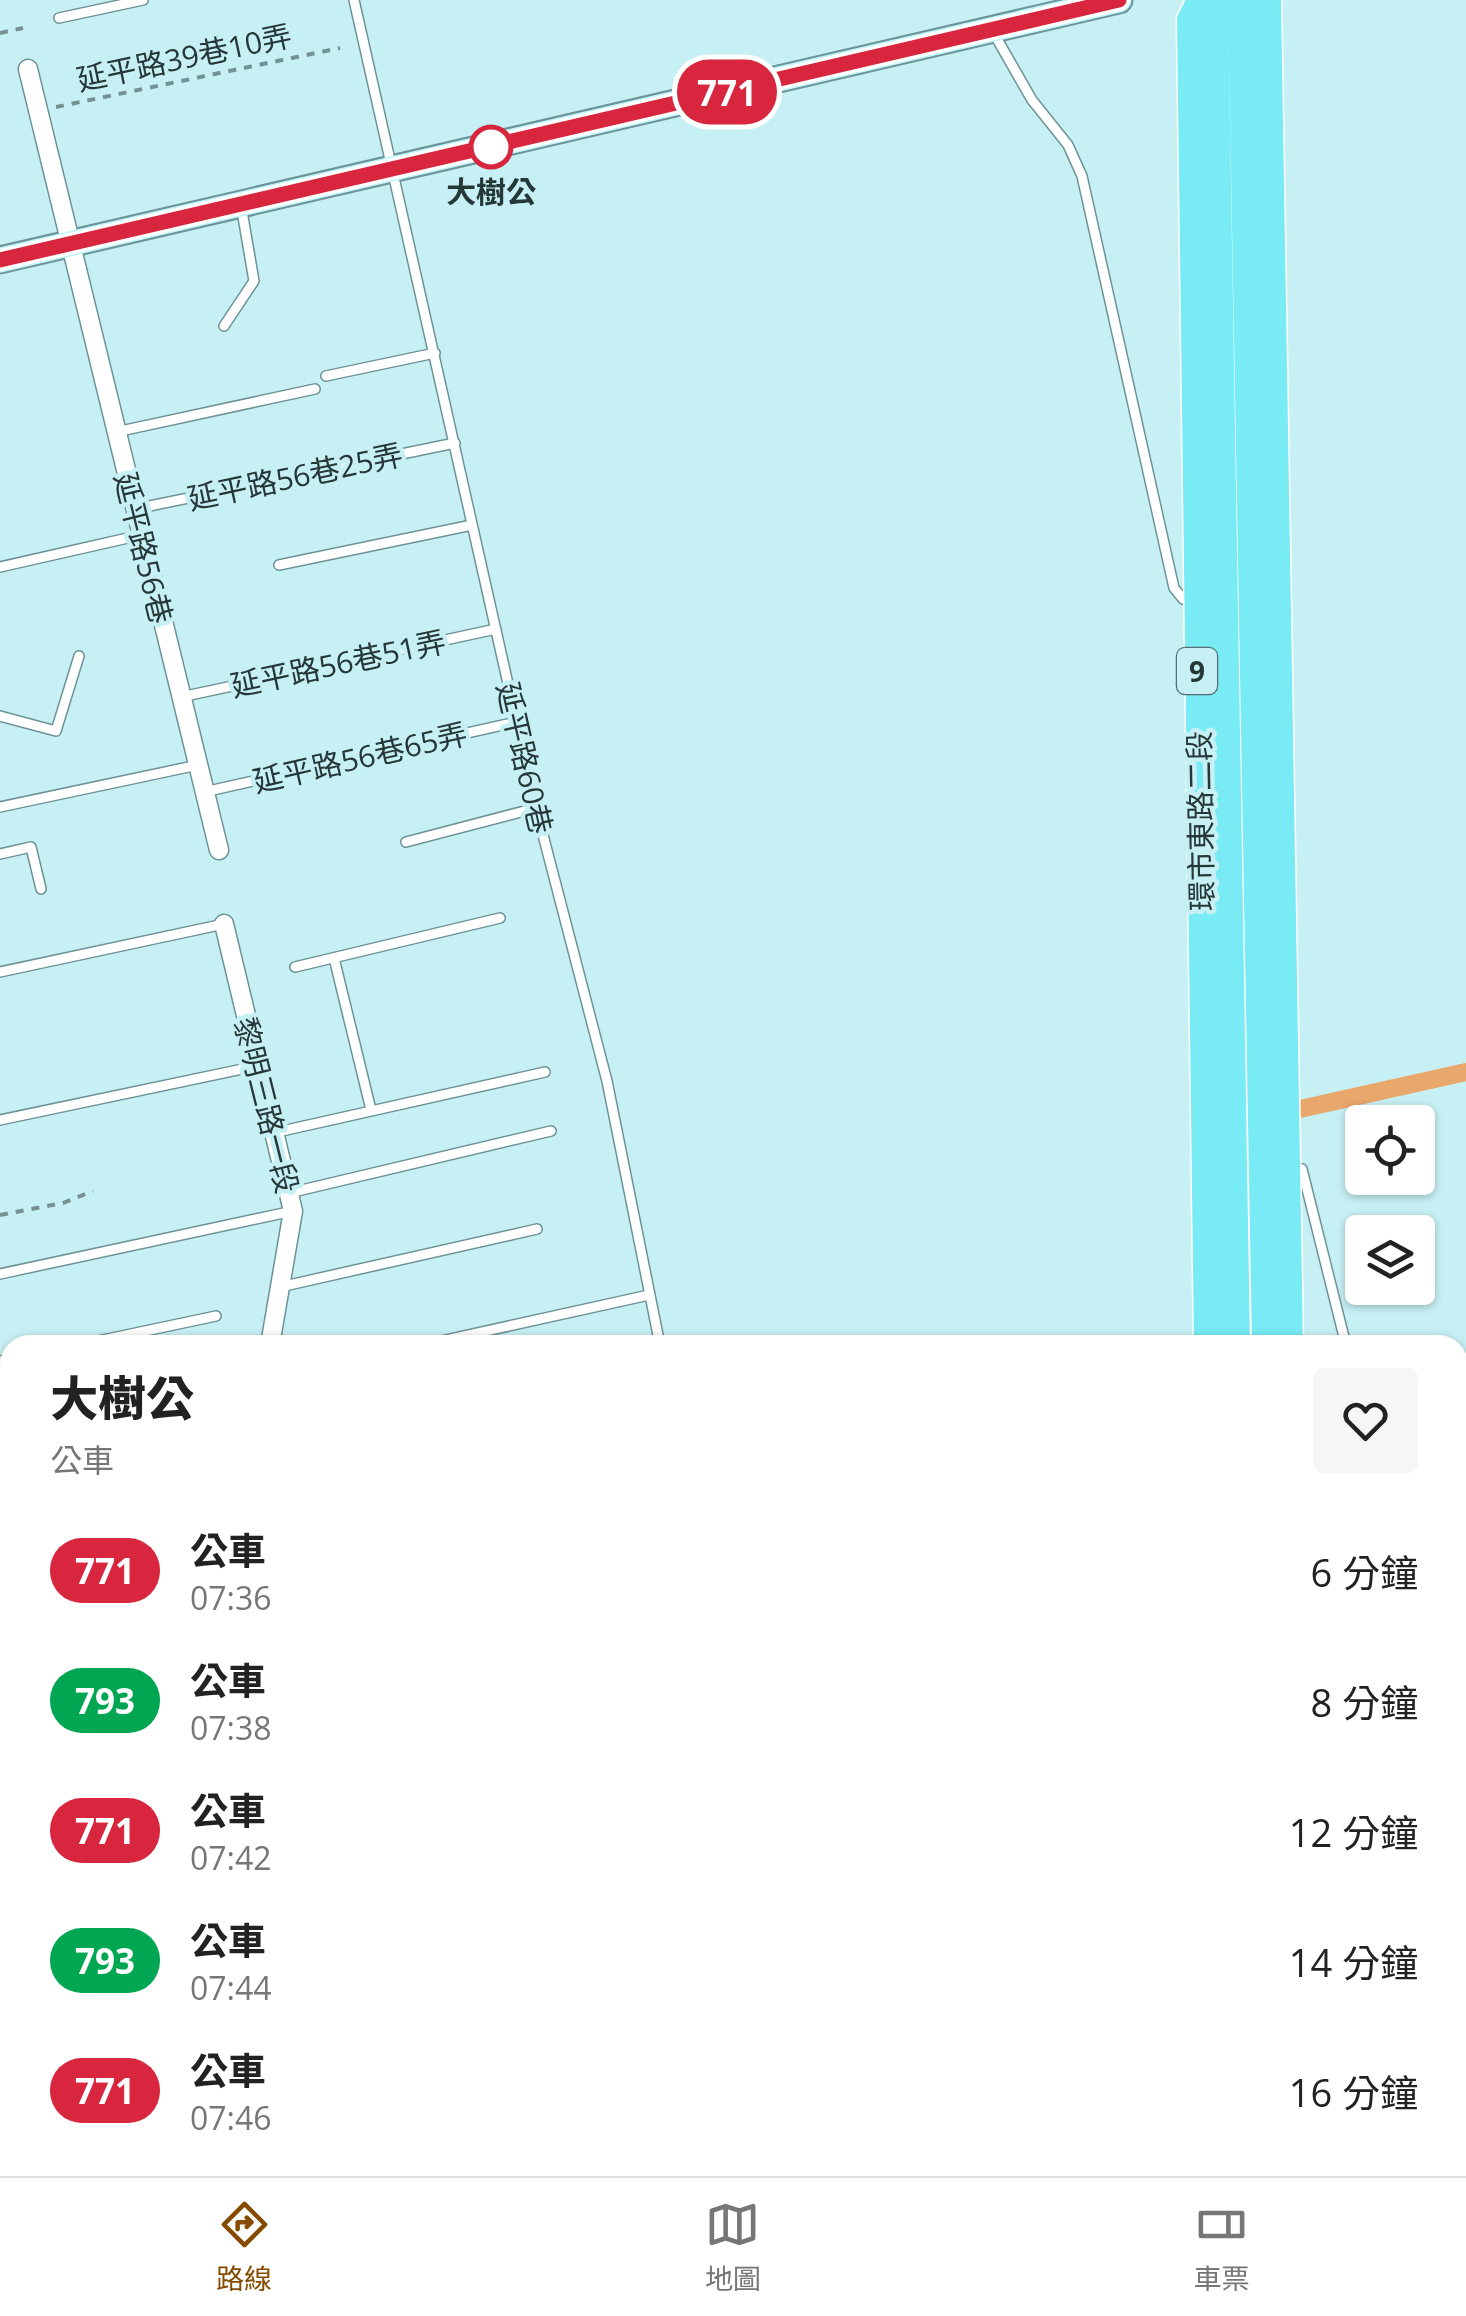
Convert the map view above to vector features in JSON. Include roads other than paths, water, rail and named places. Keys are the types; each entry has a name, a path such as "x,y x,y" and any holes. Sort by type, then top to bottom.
{"main road":[{"path":"0,260 992,30 1043,9 1119,0"},
{"name":"環市東路二段","path":"1210,602 1214,0"},
{"name":"環市東路二段","path":"1242,0 1265,599 1275,1167 1289,1335"},
{"name":"環市東路二段","path":"1265,599 1267,0"},
{"name":"環市東路二段","path":"1193,6 1210,602 1219,1168 1209,1335"},
{"path":"1219,1168 1275,1167"},
{"name":"環市東路二段","path":"1267,1335 1275,1167"},
{"name":"環市東路二段","path":"1219,1168 1235,1335"}],"street":[{"name":"延平路56巷","path":"28,68 219,850"},
{"name":"黎明三路一段","path":"224,924 291,1202 272,1335"}],"lane":[{"path":"59,18 143,0"},
{"name":"延平路60巷","path":"354,0 536,808 606,1081 658,1335"},
{"path":"992,30 1032,100 1077,161 1174,588 1183,599 1265,599"},
{"path":"224,326 254,282 242,205"},
{"path":"326,376 435,353"},
{"path":"116,432 316,389"},
{"name":"延平路56巷25弄","path":"134,509 454,443"},
{"path":"279,565 472,525"},
{"path":"0,567 141,535"},
{"name":"延平路56巷51弄","path":"181,697 496,629"},
{"path":"0,716 56,731 79,656"},
{"name":"延平路56巷65弄","path":"204,792 516,722"},
{"path":"0,807 198,766"},
{"path":"406,842 536,808"},
{"path":"0,854 31,847 41,889"},
{"path":"296,967 500,918"},
{"path":"0,972 224,924"},
{"path":"334,958 372,1110"},
{"path":"0,1120 257,1066"},
{"path":"274,1133 545,1072"},
{"path":"0,1274 551,1132"},
{"path":"1275,1167 1302,1170 1343,1335"},
{"path":"280,1287 537,1229"},
{"path":"467,1335 649,1294"},
{"path":"126,1335 216,1316"}],"waterway":[{"path":"1300,1109 1466,1072"}],"place":[{"name":"大樹公","path":"491,147"}]}
